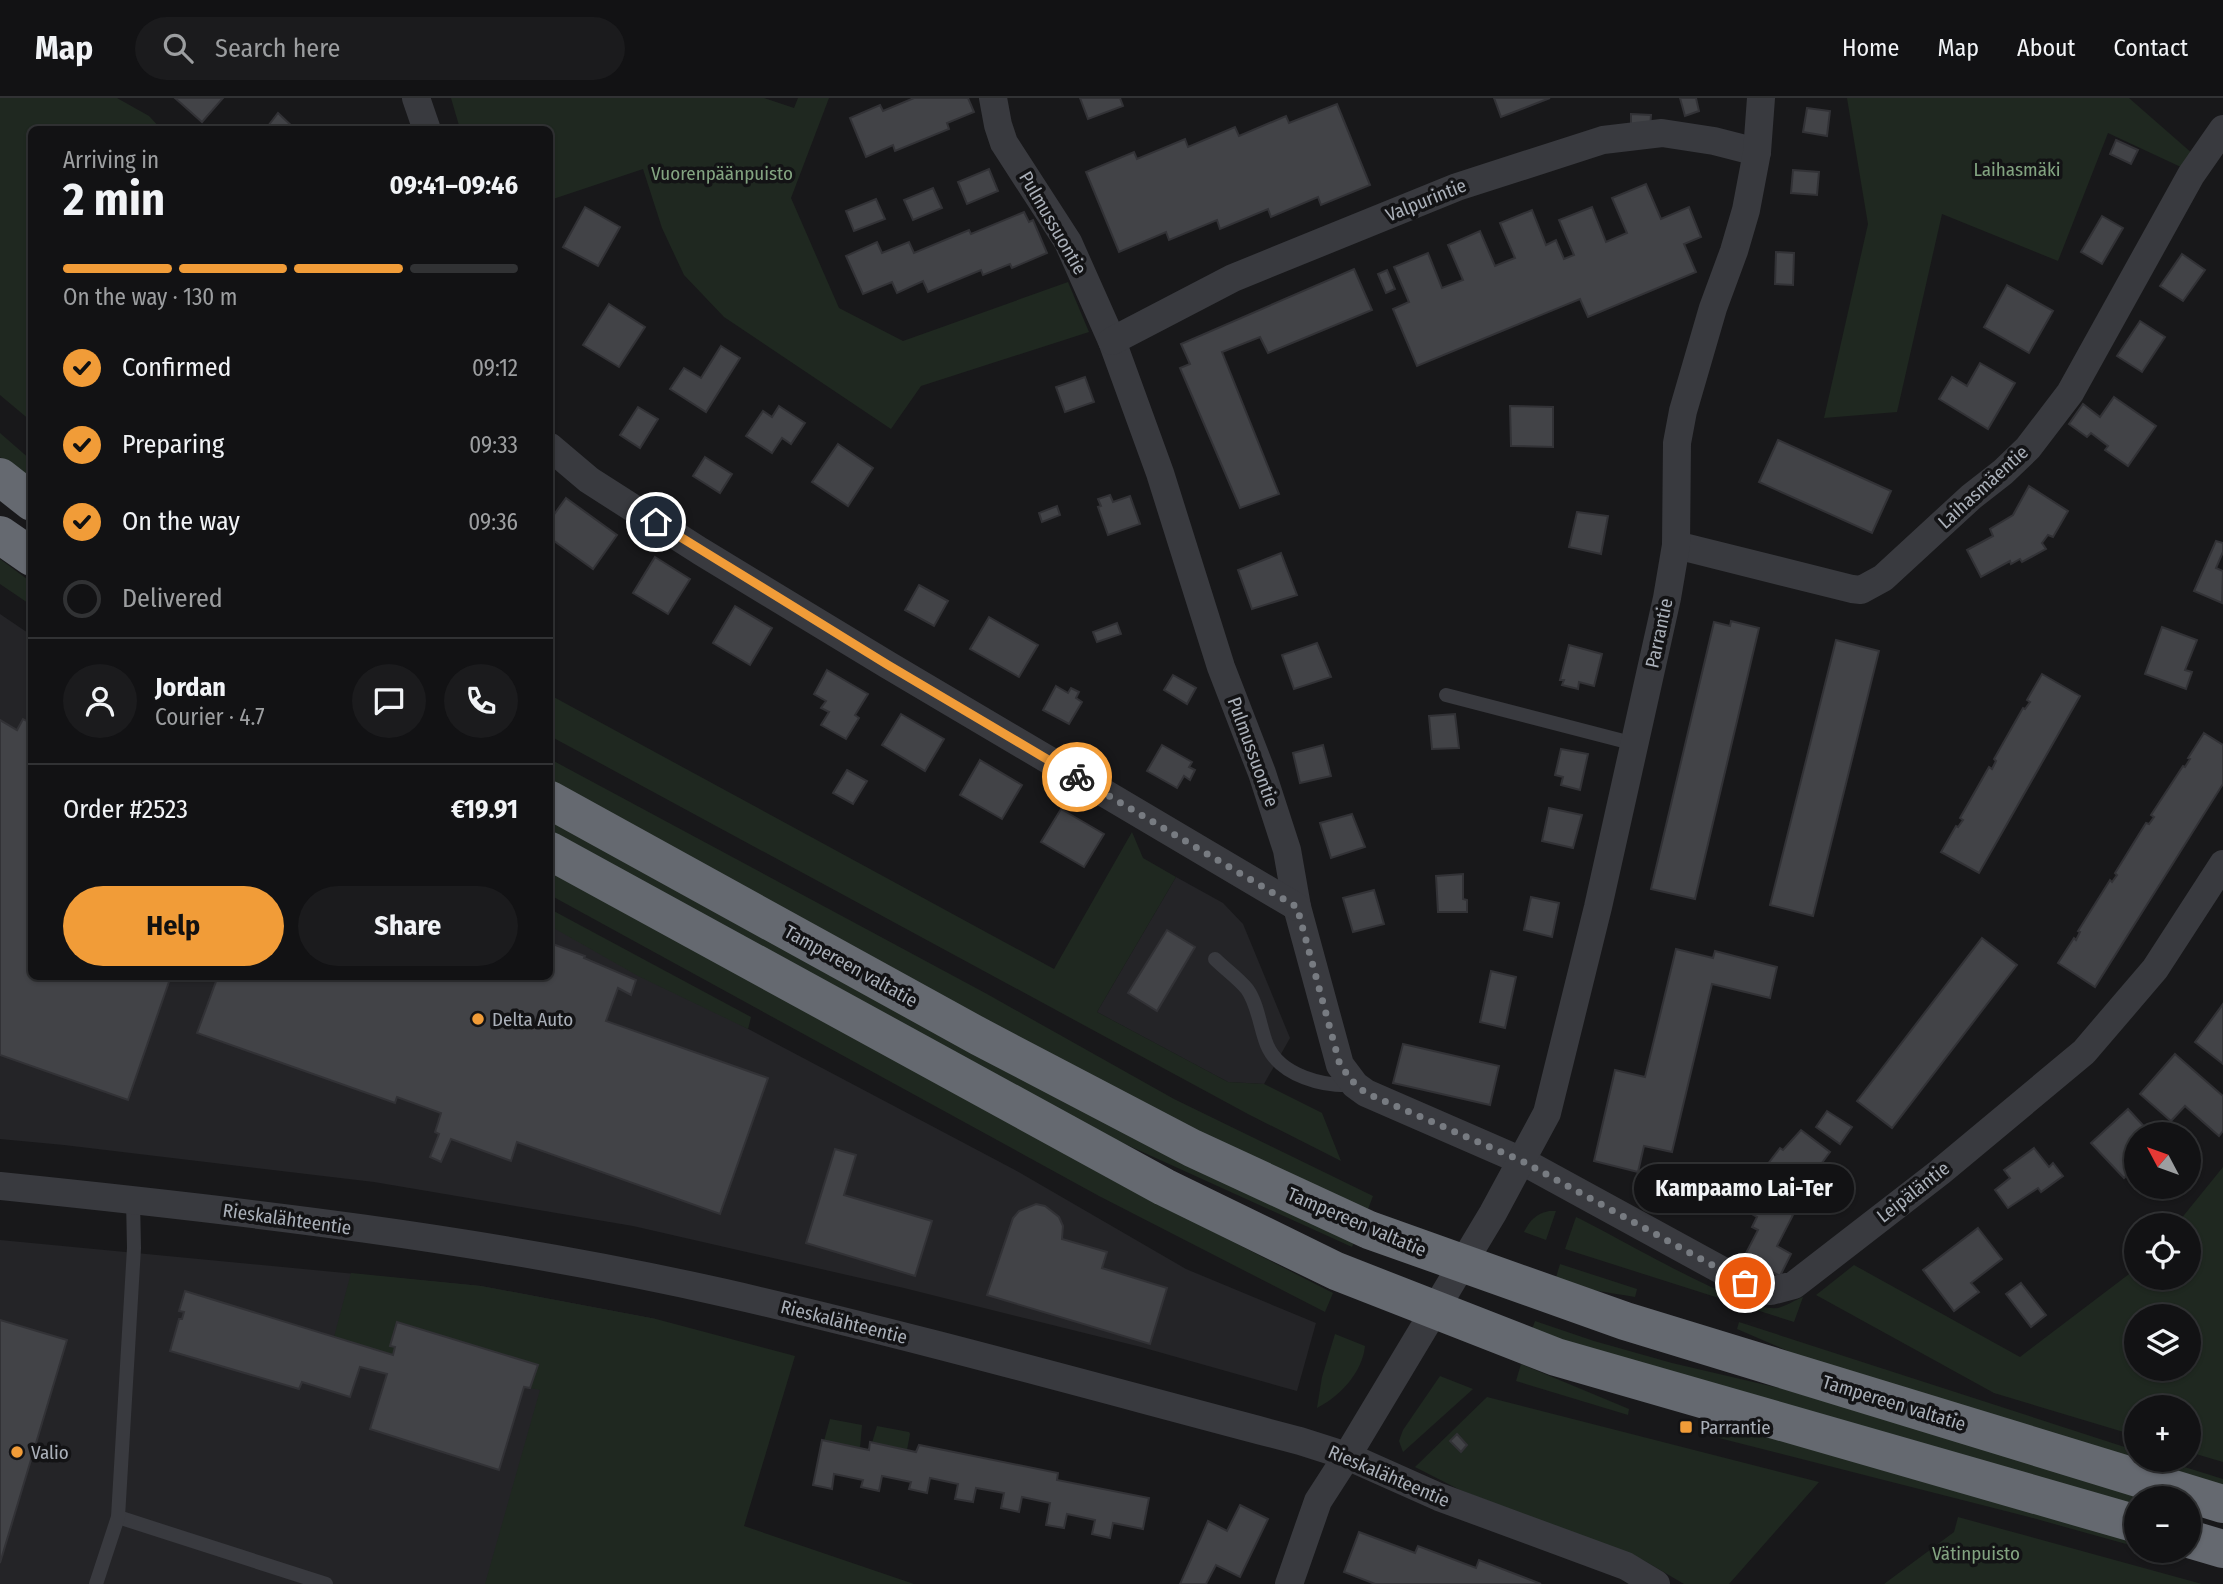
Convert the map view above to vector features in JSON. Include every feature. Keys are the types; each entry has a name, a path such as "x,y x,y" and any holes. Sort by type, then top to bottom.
{"highway":[{"path":"0,477 28,499"},
{"path":"0,535 28,554"},
{"name":"Tampereen valtatie","path":"553,802 980,1037 1192,1148 1368,1230 1625,1321 2223,1504"},
{"path":"553,853 1164,1187 1336,1271 1518,1344 1608,1373 2124,1520"},
{"path":"2201,1543 2223,1549"}],"street":[{"path":"416,98 426,126"},
{"name":"Pulmussuontie","path":"993,98 1004,143 1068,242 1112,341 1160,473 1221,667 1262,772 1287,850 1297,907 1340,1065 1355,1084 1382,1102 1522,1161"},
{"name":"Parrantie","path":"1522,1161 1546,1113 1556,1082 1635,744 1676,545 1677,443 1683,411 1713,308 1746,210 1757,152 1760,98"},
{"name":"Laihasmäentie","path":"1676,545 1852,589 1861,590 1883,578 1971,497 2003,472 2028,448 2053,416 2070,393 2191,175 2223,129"},
{"name":"Valpurintie","path":"1112,341 1233,278 1457,187 1603,140 1661,133 1714,141 1757,152"},
{"path":"553,450 589,480 700,551 1297,907"},
{"name":"Leipäläntie","path":"1522,1161 1745,1283 1771,1291 1794,1284 1940,1172 2084,1052 2155,969 2223,864"},
{"path":"1289,1584 1318,1501 1522,1161"},
{"name":"Rieskalähteentie","path":"0,1186 133,1199 417,1236 724,1293 978,1355 1300,1441 1347,1456 1439,1497 1626,1566 1656,1584"}],"lane":[{"path":"1446,695 1635,744"},
{"path":"1215,959 1248,990 1267,1046 1278,1063 1304,1078 1339,1086 1355,1084"},
{"path":"96,1584 118,1517 134,1248 133,1199"},
{"path":"118,1517 326,1584"}],"shaded area":[{"path":"0,614 28,633 28,980 553,980 553,926 1015,1170 1186,1269 1316,1323 1297,1391 1141,1347 904,1288 633,1226 374,1182 0,1139"},
{"path":"1176,877 1223,903 1243,924 1290,1038 1264,1084 1228,1082 1097,1012"},
{"path":"0,1240 481,1286 656,1319 632,1584 0,1584"}],"green space":[{"path":"0,98 117,98 149,116 158,126 28,126 28,418 0,395"},
{"name":"Vuorenpäänpuisto","path":"451,98 764,98 794,108 798,98 829,98 791,198 839,308 903,341 1068,282 1089,332 921,386 891,429 724,317 684,275 662,228 643,169 553,199 553,126 459,126"},
{"name":"Laihasmäki","path":"1847,98 2129,98 2193,154 2183,168 2108,133 2058,261 1942,214 1897,412 1824,418 1868,224"},
{"path":"0,433 28,457 28,479 0,457"},
{"path":"0,559 28,580 28,603 0,584"},
{"path":"553,697 1054,969 1132,832 1143,858 1176,877 1097,1012 1228,1082 1264,1084 1322,1113 1341,1161 1248,1114 553,738"},
{"path":"553,761 987,994 1174,1099 1373,1196 1367,1212 1164,1117 553,785"},
{"path":"553,820 1355,1240 1352,1247 1072,1120 553,836"},
{"path":"553,872 919,1070 1110,1179 1333,1293 1325,1312 1099,1196 553,897"},
{"path":"553,911 751,1017 748,1029 638,976 553,928"},
{"path":"2223,1167 2223,1462 2201,1456 2201,1395 2124,1395 2124,1432 1994,1393 1816,1295 1854,1265 2020,1357 2124,1278 2124,1290 2201,1290 2201,1213 2186,1213 2197,1199 2202,1199 2202,1193"},
{"path":"1549,1211 1556,1211 1546,1240 1524,1232 1534,1218"},
{"path":"1576,1217 1738,1299 1762,1307 1778,1308 1803,1297 1794,1322 1565,1249"},
{"path":"1560,1264 1637,1289 1635,1297 1555,1281"},
{"path":"351,1273 481,1286 656,1319 795,1356 744,1526 914,1584 485,1584 540,1390 530,1388 537,1365 397,1322 390,1345 395,1347 393,1355 334,1337"},
{"path":"1535,1321 1672,1363 1783,1389 2124,1490 2124,1504 1531,1332"},
{"path":"1739,1322 2124,1447 2124,1460 1839,1373 1737,1329"},
{"path":"1335,1334 1365,1346 1363,1356 1355,1374 1342,1390 1317,1408 1322,1377"},
{"path":"1521,1364 1629,1409 1628,1415 1516,1381"},
{"path":"1440,1376 1473,1389 1403,1452 1399,1441 1403,1430"},
{"path":"1487,1397 1819,1482 1729,1584 1684,1584 1643,1560 1460,1490 1415,1467"},
{"path":"830,1419 862,1425 860,1448 824,1441"},
{"path":"877,1426 909,1432 907,1450 872,1443"},
{"path":"1716,1432 1779,1439 2124,1536 2124,1543 2029,1517 1715,1437"},
{"path":"2164,1472 2201,1472 2223,1479 2223,1490"},
{"name":"Vätinpuisto","path":"1958,1517 2202,1584 1884,1584 1954,1532"}],"building":[{"path":"175,98 223,98 202,122"},
{"path":"914,98 968,98 974,112 947,123 949,129 895,151 893,145 866,157 850,118 880,105 883,111"},
{"path":"1080,98 1120,98 1123,106 1088,119"},
{"path":"1494,98 1550,98 1501,117"},
{"path":"1680,98 1696,98 1699,111 1685,116"},
{"path":"1337,104 1370,185 1321,205 1318,197 1271,217 1268,209 1220,229 1217,220 1169,240 1166,232 1119,252 1086,172 1134,152 1137,159 1185,139 1188,147 1235,127 1239,136 1286,116 1289,123"},
{"path":"1807,108 1830,111 1827,136 1803,132"},
{"path":"278,113 292,126 268,126"},
{"path":"1631,114 1651,115 1650,128 1631,127"},
{"path":"2116,140 2138,150 2131,164 2110,154"},
{"path":"989,169 998,191 967,204 958,182"},
{"path":"1793,170 1819,172 1817,195 1791,193"},
{"path":"1646,184 1661,219 1689,207 1701,237 1684,244 1696,272 1588,317 1580,299 1417,366 1393,309 1409,302 1394,267 1428,253 1442,288 1463,280 1448,245 1480,231 1495,266 1515,258 1500,223 1532,210 1546,245 1556,240 1564,259 1574,255 1559,220 1592,207 1606,242 1627,233 1612,198"},
{"path":"933,188 942,208 913,220 904,200"},
{"path":"876,199 885,219 854,231 846,211"},
{"path":"585,207 620,227 598,266 563,247"},
{"path":"1024,212 1029,222 1033,220 1047,253 1012,268 1010,264 983,275 981,270 928,292 923,281 897,293 892,282 863,294 846,256 877,242 882,253 909,242 914,253 969,230 971,234"},
{"path":"2102,216 2123,228 2102,264 2081,252"},
{"path":"1776,252 1794,253 1793,285 1775,284"},
{"path":"2182,254 2205,270 2183,301 2160,286"},
{"path":"1354,269 1372,310 1268,353 1260,337 1222,352 1279,494 1240,508 1180,368 1190,364 1181,344"},
{"path":"1387,270 1395,289 1386,293 1378,274"},
{"path":"2007,285 2053,311 2029,353 1984,327"},
{"path":"609,304 645,327 619,367 583,345"},
{"path":"2140,321 2165,337 2142,372 2117,356"},
{"path":"721,346 740,358 706,412 670,389 684,368 701,378"},
{"path":"1980,363 2015,383 1988,429 1939,399 1952,377 1967,386"},
{"path":"1085,377 1094,402 1065,412 1056,387"},
{"path":"2114,397 2156,426 2128,466 2105,450 2108,446 2091,433 2087,437 2069,424 2083,404 2100,417"},
{"path":"779,406 805,423 791,444 782,438 772,453 746,436 763,411 772,417"},
{"path":"1510,406 1553,407 1553,447 1511,446"},
{"path":"638,407 658,419 640,448 620,435"},
{"path":"1778,440 1891,491 1872,533 1759,482"},
{"path":"838,444 873,468 848,506 812,482"},
{"path":"705,457 732,474 720,493 693,476"},
{"path":"2029,486 2068,511 2053,537 2048,535 2042,543 2046,549 2022,562 2020,559 2011,564 2010,561 1981,577 1967,550 1993,536 1990,529 2013,515"},
{"path":"1110,495 1113,502 1130,496 1140,524 1108,535 1098,507 1101,506 1098,499"},
{"path":"566,498 617,535 593,569 553,540 553,516"},
{"path":"1057,506 1060,515 1042,522 1039,513"},
{"path":"1577,512 1608,516 1601,554 1569,547"},
{"path":"2216,541 2223,543 2223,552 2216,568 2223,571 2222,603 2194,591"},
{"path":"1281,553 1297,595 1252,609 1238,570"},
{"path":"655,557 690,579 668,614 633,593"},
{"path":"919,585 948,601 934,626 905,610"},
{"path":"735,606 772,628 750,665 713,643"},
{"path":"989,617 1038,645 1019,677 970,649"},
{"path":"1731,621 1759,628 1695,899 1651,889 1714,622 1730,626"},
{"path":"1117,623 1121,634 1097,642 1093,632"},
{"path":"2162,627 2197,640 2185,670 2192,672 2186,689 2145,674"},
{"path":"1836,640 1879,651 1813,916 1770,905"},
{"path":"1317,643 1331,677 1294,689 1282,655"},
{"path":"1569,645 1602,654 1594,686 1579,682 1578,689 1562,685 1564,680 1560,680"},
{"path":"827,670 868,694 855,715 859,718 846,739 821,725 829,712 821,708 826,701 814,694"},
{"path":"2042,674 2080,696 1979,873 1941,852 1956,826 1963,820 1960,818 1989,767 1992,769 1996,761 1994,759 2023,708 2030,702 2027,700"},
{"path":"1173,675 1196,688 1187,704 1164,690"},
{"path":"1056,686 1068,693 1071,688 1079,692 1076,698 1082,702 1069,724 1043,710"},
{"path":"901,714 944,739 925,771 882,745"},
{"path":"1455,714 1459,748 1432,749 1429,716"},
{"path":"23,719 28,722 28,980 170,980 128,1100 0,1055 0,720 17,730"},
{"path":"2204,733 2223,745 2223,784 2095,987 2058,963 2074,938 2076,940 2080,932 2078,931 2110,880 2112,882 2117,875 2115,873 2146,823 2149,824 2154,817 2151,815 2183,766 2185,767"},
{"path":"1162,745 1192,762 1189,767 1195,770 1190,780 1184,776 1177,788 1147,771"},
{"path":"1323,745 1331,776 1300,783 1293,753"},
{"path":"1561,749 1588,754 1580,790 1561,785 1563,777 1555,775"},
{"path":"980,760 1022,785 1002,819 960,795"},
{"path":"847,770 867,781 853,804 833,793"},
{"path":"1549,808 1582,815 1573,848 1542,841"},
{"path":"1061,809 1104,834 1084,867 1041,842"},
{"path":"1352,814 1365,847 1331,858 1320,823"},
{"path":"1463,874 1463,899 1467,900 1467,912 1438,912 1436,876"},
{"path":"1374,890 1384,924 1353,932 1343,898"},
{"path":"1531,897 1559,903 1552,937 1524,930"},
{"path":"1167,930 1195,947 1157,1011 1128,993"},
{"path":"1982,938 2017,965 1892,1128 1857,1101"},
{"path":"553,944 636,980 631,995 618,988 606,1021 768,1078 720,1214 517,1142 511,1161 451,1139 441,1162 430,1157 439,1134 435,1132 441,1113 397,1097 395,1103 197,1033 217,980 553,980"},
{"path":"1676,949 1713,958 1715,951 1777,967 1770,998 1712,984 1672,1152 1644,1146 1638,1172 1594,1161 1615,1070 1645,1077"},
{"path":"1491,971 1516,977 1505,1028 1480,1022"},
{"path":"2223,1004 2223,1064 2195,1042"},
{"path":"1403,1044 1499,1066 1490,1105 1393,1083"},
{"path":"2175,1054 2223,1096 2223,1131 2219,1136 2185,1106 2171,1121 2140,1094"},
{"path":"2128,1109 2140,1122 2124,1122 2124,1178 2091,1143"},
{"path":"1827,1111 1852,1127 1840,1144 1816,1127"},
{"path":"1801,1130 1830,1152 1801,1191 1767,1165 1780,1148 1783,1150"},
{"path":"2034,1148 2049,1167 2053,1163 2063,1176 2041,1192 2038,1188 2008,1208 1995,1190 2010,1178 2004,1170"},
{"path":"835,1149 856,1155 844,1195 932,1221 915,1276 806,1243"},
{"path":"1741,1187 1793,1215 1777,1246 1791,1254 1780,1276 1744,1257 1758,1230 1752,1227 1757,1217 1732,1203"},
{"path":"1036,1204 1045,1206 1059,1217 1063,1226 1062,1239 1107,1252 1102,1268 1167,1288 1150,1344 987,1295 1013,1218 1019,1211"},
{"path":"1978,1228 2002,1259 1971,1283 1979,1292 1954,1311 1923,1270"},
{"path":"2021,1283 2046,1315 2031,1327 2006,1294"},
{"path":"185,1291 393,1355 395,1347 390,1346 397,1322 538,1365 530,1388 524,1387 499,1470 370,1429 387,1374 360,1367 350,1397 302,1382 299,1389 170,1351 179,1319 182,1319 184,1312 179,1311"},
{"name":"Valio","path":"0,1320 67,1340 0,1563"},
{"path":"1457,1434 1467,1445 1461,1452 1450,1441"},
{"path":"822,1440 869,1450 870,1442 916,1452 919,1445 1058,1473 1057,1480 1149,1498 1143,1529 1113,1523 1110,1538 1092,1534 1095,1520 1067,1514 1064,1528 1046,1525 1050,1503 1022,1497 1019,1512 1001,1508 1004,1493 976,1488 973,1502 955,1499 958,1484 930,1478 927,1493 909,1489 911,1482 882,1476 879,1491 861,1487 863,1480 834,1474 832,1489 813,1485"},
{"path":"1240,1505 1268,1519 1240,1577 1216,1565 1206,1584 1180,1584 1208,1521 1227,1531"},
{"path":"1359,1532 1415,1553 1418,1546 1476,1568 1479,1560 1541,1584 1375,1584 1344,1572"}],"way so far":[{"path":"1077,777 1297,907 1340,1065 1366,1093 1522,1161 1745,1283"}],"place":[{"name":"Delta Auto","path":"478,1019"},
{"name":"Kampaamo Lai-Ter","path":"1745,1283"},
{"name":"Parrantie","path":"1686,1427"},
{"name":"Valio","path":"17,1452"}],"route":[{"path":"656,522 888,665 1077,777"}]}
